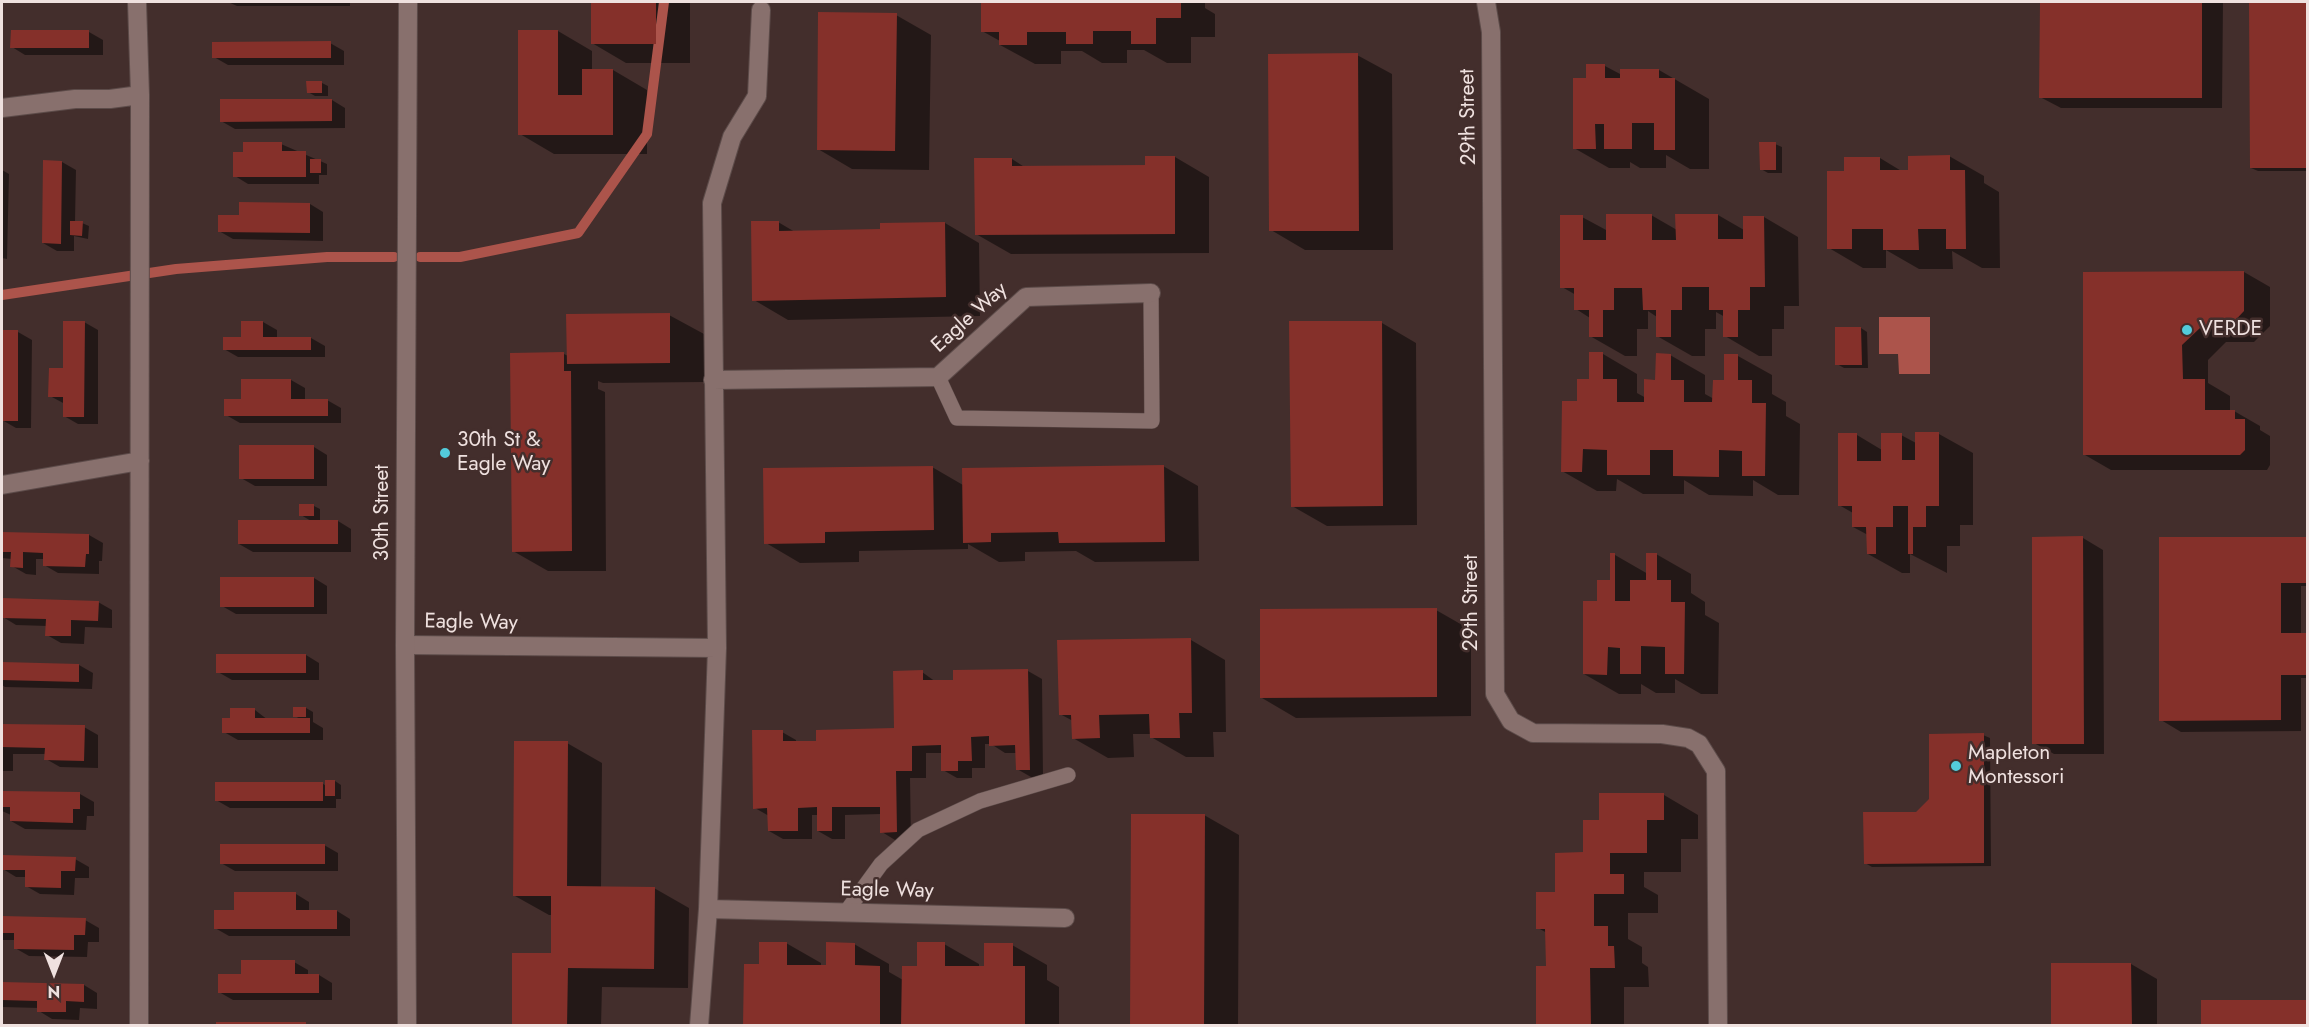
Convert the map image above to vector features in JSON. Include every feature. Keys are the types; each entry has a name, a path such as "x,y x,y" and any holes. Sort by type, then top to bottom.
{"street":[{"path":"137,2 140,95 139,1026"},
{"name":"30th Street","path":"407,1026 405,645 408,2"},
{"name":"29th Street","path":"1486,2 1491,32 1495,694 1511,721 1533,733 1662,734 1688,738 1699,744 1716,771 1718,1026"},
{"path":"699,1026 708,909 717,648 712,203 732,137 757,96 761,10"},
{"path":"2,108 75,99 110,99 140,95"},
{"name":"Eagle Way","path":"713,380 938,377 1026,297 1151,293"},
{"path":"2,485 140,461"},
{"name":"Eagle Way","path":"405,645 717,648"},
{"name":"Eagle Way","path":"708,909 1065,918"}],"lane":[{"path":"938,377 957,418 1152,422 1151,293"},
{"path":"846,912 881,864 918,830 980,801 1068,775"}],"shaded area":[{"path":"1879,317 1930,317 1930,374 1899,374 1898,354 1879,354"}],"building":[{"path":"591,2 656,2 656,44 591,44"},
{"path":"981,2 1181,2 1181,18 1156,18 1156,44 1131,44 1131,31 1093,31 1093,44 1066,44 1066,32 1027,32 1027,45 999,45 999,32 981,32"},
{"path":"2040,2 2202,2 2202,98 2039,98"},
{"path":"2249,2 2308,2 2308,168 2250,168"},
{"path":"818,12 897,13 895,151 817,150"},
{"path":"11,30 89,30 89,48 10,48"},
{"path":"518,30 558,30 558,95 582,95 582,69 613,69 613,135 518,135"},
{"path":"331,41 331,58 212,58 212,42"},
{"path":"1358,53 1359,231 1269,231 1268,54"},
{"path":"1586,64 1605,64 1605,78 1620,78 1620,69 1659,69 1659,78 1675,78 1675,150 1654,150 1654,123 1632,123 1632,149 1604,149 1604,124 1595,124 1596,149 1573,149 1573,78 1586,78"},
{"path":"306,81 322,81 322,93 307,93"},
{"path":"220,99 332,99 332,121 220,122"},
{"path":"243,142 282,142 282,151 306,151 306,177 233,177 233,152 243,152"},
{"path":"1759,142 1776,142 1776,170 1760,170"},
{"path":"1950,155 1950,170 1965,170 1966,249 1946,249 1946,229 1918,229 1919,250 1883,250 1883,229 1852,229 1852,249 1827,249 1827,171 1844,171 1844,157 1880,157 1880,170 1908,170 1908,156"},
{"path":"1145,156 1175,156 1175,234 975,235 974,158 1012,158 1012,166 1145,165"},
{"path":"310,159 321,159 321,173 310,173"},
{"path":"43,160 62,161 61,244 42,243"},
{"path":"239,202 310,203 310,233 218,232 218,215 239,215"},
{"path":"1606,214 1652,214 1652,240 1676,240 1675,214 1718,214 1718,239 1743,239 1743,216 1764,216 1765,287 1750,287 1750,310 1738,310 1738,337 1723,337 1723,310 1709,310 1709,287 1682,287 1682,310 1671,310 1671,337 1656,337 1656,310 1643,310 1642,288 1614,288 1614,310 1603,310 1603,337 1589,337 1589,310 1574,310 1574,288 1560,288 1560,215 1583,215 1583,240 1606,240"},
{"path":"70,221 83,221 82,236 70,235"},
{"path":"751,221 779,221 779,231 880,229 880,223 945,222 946,297 752,301"},
{"path":"2244,271 2244,311 2228,328 2200,328 2182,345 2183,379 2205,379 2205,410 2235,410 2235,419 2245,419 2245,450 2240,455 2083,455 2083,272"},
{"path":"670,313 670,363 567,364 566,314"},
{"path":"63,321 85,321 84,417 63,417 63,397 48,397 49,368 63,368"},
{"path":"241,321 263,321 263,337 311,337 311,350 223,350 223,337 241,337"},
{"path":"1289,321 1382,321 1383,506 1291,507"},
{"path":"1835,327 1861,327 1862,365 1835,365"},
{"path":"2,330 18,330 18,421 2,421"},
{"path":"564,352 564,371 571,371 572,551 512,552 510,353"},
{"path":"1589,352 1603,352 1603,379 1617,379 1617,402 1644,402 1644,379 1655,380 1656,353 1671,354 1671,380 1684,380 1684,402 1712,402 1713,380 1724,380 1724,354 1738,354 1738,380 1752,380 1752,403 1766,403 1765,476 1742,476 1742,451 1719,450 1719,477 1673,476 1673,450 1650,450 1650,475 1607,475 1607,450 1583,449 1582,472 1561,472 1562,401 1577,401 1577,379 1589,379"},
{"path":"241,379 291,379 291,399 328,399 328,416 224,416 224,399 241,399"},
{"path":"1915,432 1939,432 1939,506 1926,506 1926,527 1913,527 1913,554 1908,554 1908,506 1893,506 1893,527 1876,527 1876,554 1867,554 1866,527 1852,527 1852,506 1838,506 1838,433 1857,433 1857,461 1881,461 1881,433 1902,433 1902,460 1915,460"},
{"path":"239,445 314,445 314,479 239,479"},
{"path":"1164,465 1165,542 1059,543 1058,532 991,533 991,542 963,543 962,468"},
{"path":"933,466 934,530 825,532 825,543 764,544 763,468"},
{"path":"299,504 314,504 314,516 299,516"},
{"path":"238,520 338,520 338,544 238,544"},
{"path":"2,532 89,534 89,554 86,554 85,567 43,566 43,553 23,552 23,568 10,567 11,552 2,552"},
{"path":"2083,536 2084,744 2032,744 2032,537"},
{"path":"2159,537 2308,537 2308,583 2281,583 2281,633 2308,633 2308,675 2281,675 2281,720 2159,721"},
{"path":"1610,553 1615,553 1615,601 1630,601 1630,580 1646,580 1646,553 1657,553 1657,580 1671,580 1671,602 1685,602 1684,674 1665,674 1665,647 1641,646 1641,674 1620,674 1620,648 1608,647 1607,675 1583,674 1583,601 1597,601 1597,580 1610,580"},
{"path":"220,577 314,577 314,607 220,607"},
{"path":"2,598 99,601 98,621 71,620 71,636 45,636 46,619 2,618"},
{"path":"1437,608 1437,697 1260,698 1260,609"},
{"path":"1191,638 1192,713 1179,713 1180,738 1150,738 1149,714 1099,715 1100,738 1072,739 1071,715 1059,715 1057,640"},
{"path":"216,654 306,654 306,673 216,673"},
{"path":"2,662 79,664 79,682 2,680"},
{"path":"1028,669 1030,770 1016,770 1015,745 989,746 989,736 971,737 972,761 958,761 958,771 941,771 941,745 912,746 912,771 896,771 897,832 880,833 880,807 832,807 832,831 817,831 817,807 798,808 798,831 768,831 767,808 753,809 752,730 783,730 783,741 816,741 816,730 894,728 893,671 923,670 923,680 953,680 953,670"},
{"path":"293,707 306,707 306,717 293,717"},
{"path":"230,708 255,708 255,718 310,718 310,733 222,733 222,718 230,718"},
{"path":"2,724 85,725 84,761 44,760 45,748 2,747"},
{"name":"Mapleton Montessori","path":"1984,733 1984,863 1864,864 1863,812 1916,812 1929,799 1929,734"},
{"path":"514,741 568,741 567,886 655,887 654,969 568,968 567,1026 512,1026 512,953 551,953 551,896 513,896"},
{"path":"325,780 335,780 335,796 325,796"},
{"path":"215,782 323,782 323,801 215,801"},
{"path":"2,791 80,792 80,809 73,809 73,823 10,821 10,807 2,807"},
{"path":"1599,793 1664,793 1664,820 1647,820 1647,853 1610,853 1610,874 1624,874 1624,894 1594,894 1594,926 1608,926 1608,946 1614,946 1615,968 1590,968 1591,1026 1536,1026 1536,966 1546,966 1545,929 1536,929 1536,892 1555,892 1555,853 1583,852 1583,820 1599,820"},
{"path":"1131,814 1205,814 1204,1026 1130,1026"},
{"path":"220,844 325,844 325,864 220,864"},
{"path":"2,855 76,857 75,871 61,871 61,888 25,887 25,870 2,870"},
{"path":"234,892 296,892 296,910 337,910 337,929 214,929 214,910 234,910"},
{"path":"2,916 86,918 85,935 74,935 74,950 14,949 14,933 2,933"},
{"path":"759,942 787,942 787,965 826,965 826,942 855,943 855,965 880,966 880,1026 743,1026 744,964 759,964"},
{"path":"917,942 945,942 945,966 984,966 984,943 1013,943 1013,966 1025,966 1025,1026 901,1026 902,966 917,966"},
{"path":"241,960 295,960 295,974 319,974 319,993 218,993 218,974 241,974"},
{"path":"2051,963 2131,963 2132,1026 2051,1026"},
{"path":"2,982 84,984 84,1002 66,1001 66,1012 37,1012 37,1001 2,1000"},
{"path":"2201,1000 2308,1000 2308,1026 2201,1026"},
{"path":"216,1022 306,1022 306,1026 216,1026"}],"waterway":[{"path":"420,257 460,257 578,233 647,134 664,2"},
{"path":"2,295 176,269 327,257 394,257"}],"place":[{"name":"VERDE","path":"2187,330"},
{"name":"30th St & Eagle Way","path":"445,453"},
{"name":"Mapleton Montessori","path":"1956,766"}]}
